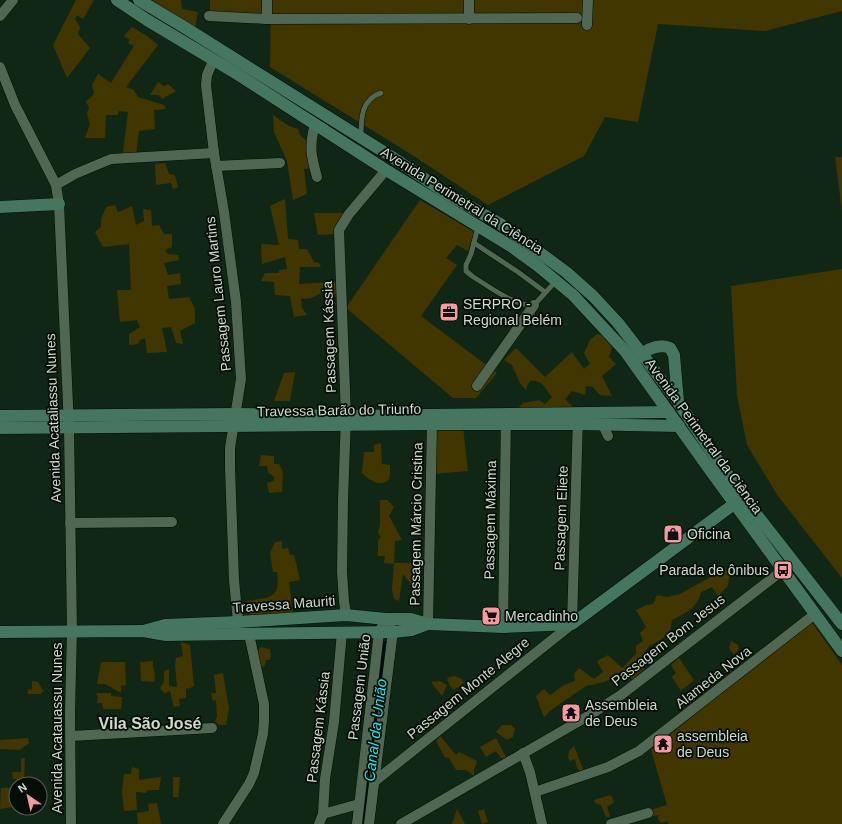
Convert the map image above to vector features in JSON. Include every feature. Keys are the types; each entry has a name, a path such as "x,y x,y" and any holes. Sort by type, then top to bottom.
{"main road":[{"name":"Avenida Perimetral da Ciência","path":"117,0 386,170 512,247 556,281 590,313 625,351 734,504 842,651"},
{"name":"Avenida Perimetral da Ciência","path":"139,0 361,138 446,193 507,228 566,272 593,296 642,354 678,402 742,496 842,624"},
{"path":"0,207 58,204"},
{"path":"633,362 642,354 654,347 665,345 670,348 674,355 678,402"},
{"name":"Travessa Barão do Triunfo","path":"0,416 69,421 234,426 346,421 578,419 669,412"},
{"name":"Travessa Barão do Triunfo","path":"0,428 69,421 236,414 346,421 432,424 506,419"},
{"name":"Travessa Barão do Triunfo","path":"578,419 605,430 679,426"},
{"name":"Passagem Monte Alegre","path":"572,624 734,504"},
{"name":"Travessa Mauriti","path":"143,631 165,625 346,615 411,619 428,624 503,627 572,624"},
{"name":"Travessa Mauriti","path":"0,632 143,631 166,635 393,632 412,630 428,624"}],"street":[{"path":"0,16 12,0"},
{"path":"267,0 267,18"},
{"path":"469,0 469,19"},
{"path":"587,25 588,0"},
{"path":"209,16 267,18 577,18"},
{"name":"Passagem Lauro Martins","path":"213,61 207,75 206,85 214,153 224,212 236,302 241,379 230,448 231,520 238,622"},
{"path":"0,67 16,105 56,185 80,172 111,159 214,153"},
{"path":"315,124 311,139 311,158 317,177"},
{"path":"216,166 280,163"},
{"name":"Passagem Kássia","path":"346,615 342,572 346,421 339,230 349,214 386,170"},
{"name":"Avenida Acataliassu Nunes","path":"56,185 69,421 72,631"},
{"path":"477,386 534,305"},
{"name":"Passagem Máxima","path":"503,627 506,419"},
{"name":"Passagem Eliete","path":"572,624 578,419"},
{"name":"Passagem Márcio Cristina","path":"428,624 432,424"},
{"path":"70,523 172,522"},
{"name":"Passagem Bom Jesus","path":"401,824 588,716 621,695 783,570"},
{"name":"Alameda Nova","path":"535,792 608,767 639,752 815,614"},
{"name":"Passagem União","path":"357,824 379,632 386,618"},
{"name":"Passagem União","path":"369,824 393,632 386,618"},
{"name":"Passagem Monte Alegre","path":"375,782 572,624"},
{"name":"Avenida Acatauassu Nunes","path":"71,824 70,736 72,631"},
{"name":"Passagem Kássia","path":"321,819 325,779 334,722 342,632"},
{"path":"223,824 249,784 254,773 263,734 264,704 249,634"},
{"path":"70,736 212,728"},
{"path":"523,753 535,792 539,823"},
{"path":"321,819 359,804"},
{"path":"610,824 648,813"}],"lane":[{"path":"361,138 361,126 367,102 375,95 381,93"},
{"path":"478,227 466,265 466,271 472,276 518,303 527,306 534,305 556,281"},
{"path":"474,243 545,292"}],"shaded area":[{"path":"76,0 94,0 83,19 77,15 75,19 80,27 78,34 90,48 67,78 53,45"},
{"path":"149,0 181,0 182,9 198,12 195,28"},
{"path":"210,0 263,0 263,13 210,14"},
{"path":"271,0 842,0 842,11 765,31 658,24 638,122 605,117 584,156 488,205 409,153 270,67"},
{"path":"132,27 158,45 126,87 134,90 138,97 164,105 166,109 154,110 155,129 139,131 136,155 123,153 128,112 119,111 118,115 106,115 105,138 85,138 90,124 87,114 89,107 86,102 94,94 92,85 98,74 111,83 134,46 128,43 130,40 124,36"},
{"path":"158,82 164,86 168,84 176,91 162,99 159,95 150,95"},
{"path":"273,115 289,126 298,129 300,135 308,142 312,168 304,169 307,194 293,200 287,161 274,132"},
{"path":"835,157 842,157 842,211"},
{"path":"165,163 169,174 175,175 178,187 173,189 171,183 156,185 155,164"},
{"path":"285,199 288,239 298,240 299,249 307,249 314,262 319,263 321,267 300,267 299,284 336,282 337,295 329,296 329,290 311,298 301,299 302,308 307,315 294,317 290,296 275,295 274,282 261,281 265,273 279,273 279,270 287,269 285,257 262,264 261,244 279,245 270,206"},
{"path":"420,200 474,232 468,251 457,245 446,258 457,265 421,316 497,373 476,398 453,398 346,308"},
{"path":"115,205 118,212 132,206 136,225 144,221 143,209 151,210 152,226 159,225 164,234 172,234 172,247 165,250 168,254 178,255 179,260 164,263 168,275 180,273 181,284 167,286 169,299 189,297 195,309 195,323 180,331 183,344 176,343 171,327 162,328 167,352 147,353 145,338 140,340 138,344 129,345 129,334 140,327 137,320 120,322 117,290 131,290 129,244 103,247 95,232 101,227 101,219 106,207"},
{"path":"314,213 343,213 336,234 318,235"},
{"path":"842,269 842,578 778,496 747,445 737,395 731,286"},
{"path":"597,334 604,336 612,347 609,357 616,364 602,376 612,396 600,395 593,387 586,386 585,395 572,391 565,399 574,408 516,410 523,403 539,400 545,404 552,397 541,383 530,381 526,390 520,383 512,365 504,360 516,348 545,377 572,352 584,369 590,364 584,353 590,340"},
{"path":"295,372 290,401 274,401 284,373"},
{"path":"435,427 463,427 468,471 433,474"},
{"path":"381,443 382,464 390,465 390,475 388,481 384,483 377,483 362,473 364,452 374,452 374,445"},
{"path":"261,455 274,456 274,464 279,464 283,472 282,492 269,493 267,483 274,481 274,477 268,472 267,466 259,466"},
{"path":"380,500 387,500 394,507 389,516 402,540 395,541 394,563 422,563 422,572 417,573 417,584 411,584 403,574 399,601 394,599 392,589 394,564 384,563 385,556 378,556 378,540 381,537 378,533 380,524"},
{"path":"282,541 282,549 288,548 290,555 294,555 300,580 289,582 293,616 250,618 247,601 272,596 277,588 277,572 273,572 270,553 275,542"},
{"path":"725,569 731,573 728,586 718,596 712,587 701,592 694,606 672,620 670,631 662,639 649,646 642,657 644,669 633,679 621,675 604,682 586,686 551,710 544,717 536,696 544,689 550,695 564,685 575,681 574,674 579,668 594,679 603,672 597,661 608,655 622,668 636,654 636,646 643,641 640,633 646,627 636,610 646,605 653,604 657,595 667,597 680,594"},
{"path":"811,621 842,665 842,824 668,824 668,821 661,823 658,819 659,815 653,816 653,809 667,805 651,750"},
{"path":"731,641 738,645 739,649 734,655 729,648"},
{"path":"181,642 190,645 194,686 186,689 186,698 179,699 180,706 174,707 170,691 164,693 160,688 164,682 164,671 169,669 169,686 177,687 175,665 176,658 183,656"},
{"path":"260,647 270,649 271,657 269,660 266,660 263,668 258,658"},
{"path":"679,658 694,680 681,691 672,677 676,673 671,665"},
{"path":"153,661 155,675 154,682 141,681 140,662"},
{"path":"101,662 125,662 126,685 121,686 121,693 105,684 97,684"},
{"path":"223,673 229,709 226,725 219,725 215,721 217,717 216,700 213,701 211,693 216,693 214,675"},
{"path":"454,676 462,679 463,684 454,690 450,686 447,678"},
{"path":"32,681 38,682 44,692 41,692 41,694 28,694 28,689 32,690"},
{"path":"440,681 447,685 442,696 431,682"},
{"path":"96,693 111,693 111,696 122,697 121,709 103,709 102,703 97,703 98,697"},
{"path":"502,725 511,725 515,729 513,737 507,740 496,732"},
{"path":"440,736 456,755 459,752 477,761 474,776 466,770 456,770 449,758 445,757 436,741"},
{"path":"28,738 29,743 20,750 0,749 0,740"},
{"path":"496,738 507,759 501,758 496,751 486,757 480,747"},
{"path":"574,746 583,769 581,772 577,768 575,759 570,761 568,758 569,751"},
{"path":"21,758 25,758 24,776 13,776 12,772 21,772"},
{"path":"132,767 139,769 139,780 161,777 159,790 148,790 146,793 136,792 137,810 124,811 122,792 124,774 131,774"},
{"path":"173,777 180,777 178,801 178,797 173,797"},
{"path":"1,788 8,788 8,808 0,809"},
{"path":"611,795 614,802 607,807 610,817 606,817 601,805 595,803 594,800"},
{"path":"157,803 161,824 138,824 137,813 149,811 148,804"},
{"path":"457,809 465,824 452,824"},
{"path":"484,809 488,822 482,824 478,811"}],"water":[{"name":"Canal da União","path":"383,641 387,641 366,824 361,824"}],"place":[{"name":"SERPRO - Regional Belém","path":"449,312"},
{"name":"Oficina","path":"673,534"},
{"name":"Parada de ônibus","path":"783,570"},
{"name":"Mercadinho","path":"491,616"},
{"name":"Assembleia de Deus","path":"571,713"},
{"name":"assembleia de Deus","path":"663,744"}],"district":[{"name":"Vila São José","path":"150,723"}]}
